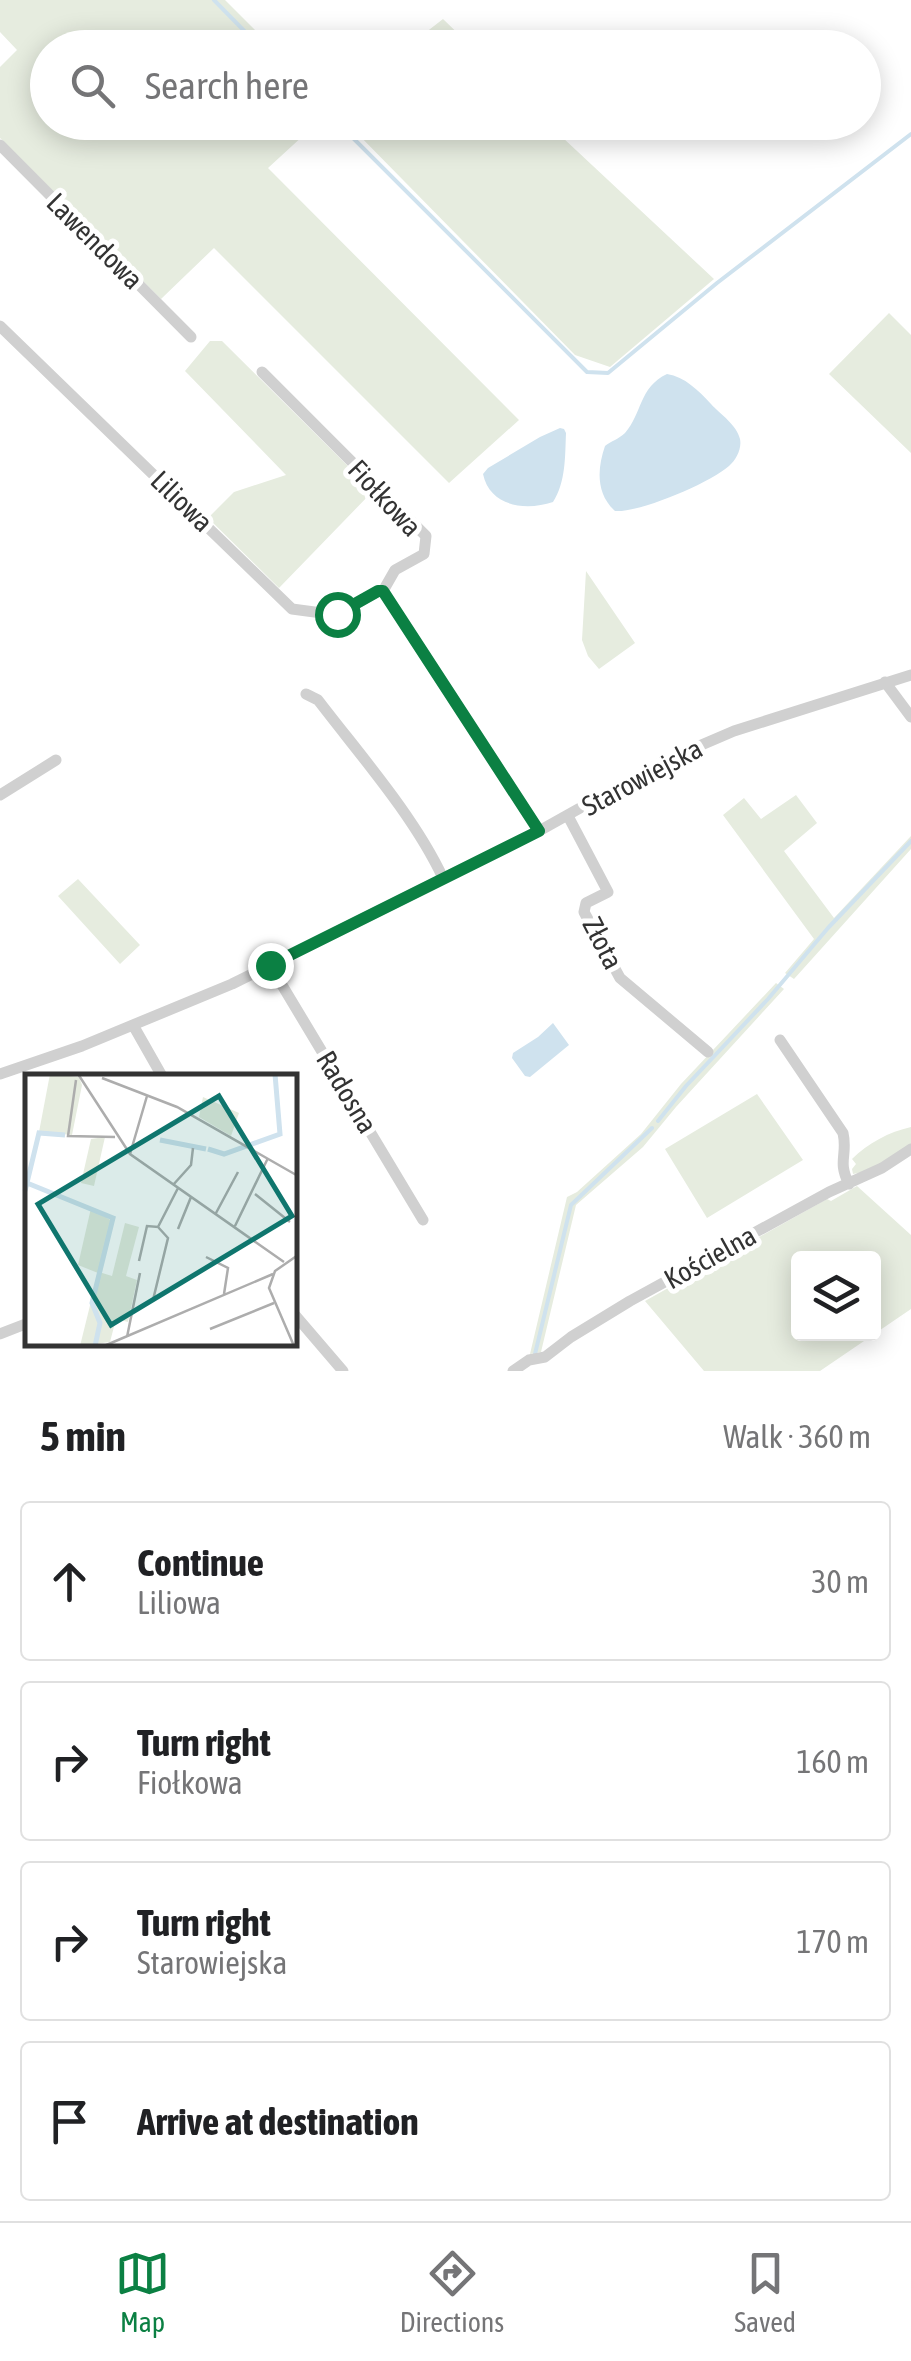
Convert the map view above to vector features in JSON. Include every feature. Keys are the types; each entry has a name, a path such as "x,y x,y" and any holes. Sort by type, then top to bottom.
{"street":[{"name":"Lawendowa","path":"0,145 191,337"},
{"name":"Liliowa","path":"0,326 292,609 337,614 383,591"},
{"name":"Fiołkowa","path":"262,372 426,536 424,554 395,570 383,591"},
{"path":"383,591 539,831"},
{"name":"Starowiejska","path":"0,1074 46,1060 232,984 568,816 664,760 778,716 911,675"},
{"path":"885,682 911,718"},
{"path":"306,694 318,700 378,779 431,853 443,878"},
{"path":"0,794 56,760"},
{"name":"Złota","path":"568,816 608,892 586,903 584,912 620,978 708,1052"},
{"name":"Radosna","path":"270,965 423,1220"},
{"path":"134,1025 161,1074"},
{"path":"780,1040 843,1134 843,1172 849,1184"},
{"name":"Kościelna","path":"513,1371 545,1356 630,1300 829,1192 882,1168 911,1149"},
{"path":"298,1317 344,1371"},
{"path":"0,1334 25,1324"}],"shaded area":[{"path":"0,0 225,0 255,30 30,30 30,140 298,140 268,168 519,420 449,483 214,248 161,299 0,138 0,67 17,50 0,32"},
{"path":"443,19 454,30 429,30"},
{"path":"364,140 565,140 714,279 610,367 575,355"},
{"path":"889,313 911,335 911,453 829,374"},
{"path":"210,341 222,341 373,491 279,588 208,518 234,492 286,475 185,371"},
{"path":"586,571 635,643 599,669 582,640"},
{"path":"796,795 817,823 784,851 834,918 911,836 911,849 794,979 785,973 814,939 723,815 744,798 761,819"},
{"path":"78,879 140,945 120,964 58,896"},
{"path":"776,983 784,989 643,1147 576,1205 541,1352 530,1354 567,1197 641,1134 681,1084"},
{"path":"757,1094 803,1160 707,1218 665,1149"},
{"path":"911,1127 911,1145 876,1167 853,1174 856,1164 852,1159 858,1153 879,1139"},
{"path":"857,1186 911,1235 911,1309 881,1329 881,1251 791,1251 791,1341 864,1341 820,1371 704,1371 645,1301 827,1199 831,1201"}],"water":[{"path":"667,374 691,385 732,424 740,439 738,454 720,473 691,488 657,502 615,511 604,497 600,481 605,446 625,433 646,393"},
{"path":"560,428 566,433 565,460 553,502 521,506 493,494 483,474 488,468"},
{"path":"553,1023 569,1045 530,1077 525,1076 512,1058 513,1053"}],"waterway":[{"path":"214,0 243,30"},
{"path":"355,140 587,372 608,373 717,283 911,134"},
{"path":"658,1121 828,928 911,841"},
{"path":"535,1354 571,1205 652,1128"}],"route":[{"path":"270,965 539,831 383,591 337,614"}]}
